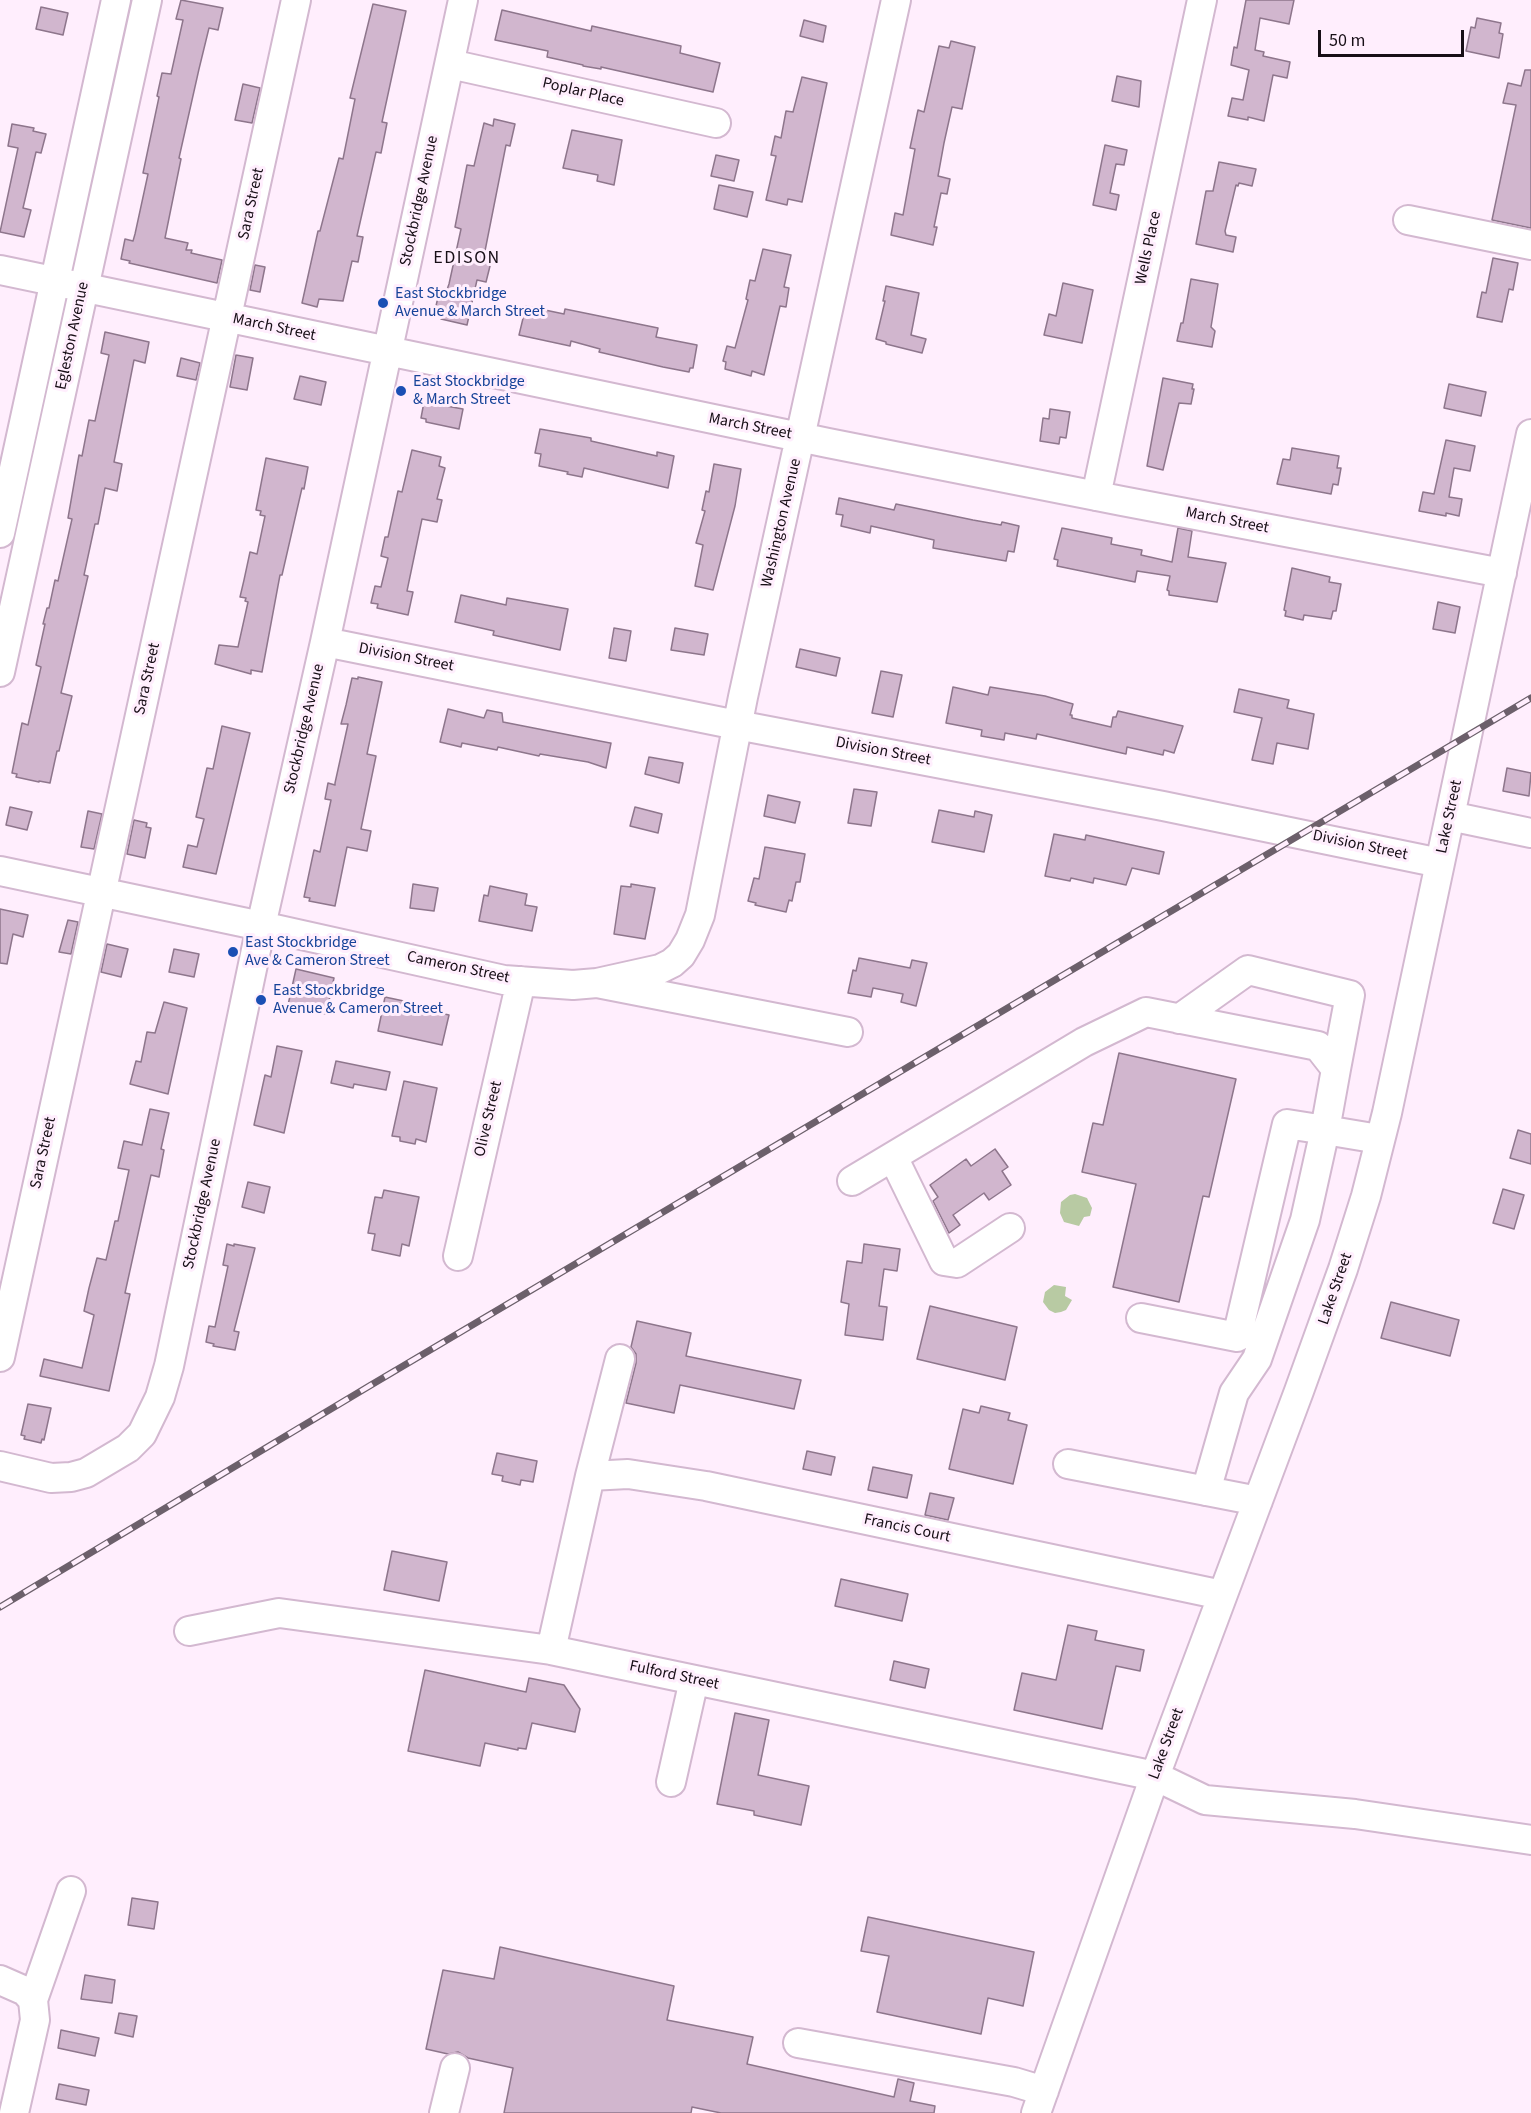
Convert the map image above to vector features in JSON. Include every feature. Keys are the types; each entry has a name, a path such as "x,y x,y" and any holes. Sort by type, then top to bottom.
{"street":[{"name":"Egleston Avenue","path":"0,533 116,0"},
{"name":"Sara Street","path":"0,1357 296,0"},
{"name":"Stockbridge Avenue","path":"0,1466 51,1478 71,1478 86,1473 128,1448 142,1434 152,1416 169,1366 261,926 325,642 463,0"},
{"name":"Washington Avenue","path":"597,983 660,969 681,955 700,915 737,725 896,0"},
{"name":"Wells Place","path":"1096,496 1202,0"},
{"name":"Egleston Avenue","path":"0,672 11,570 83,289 143,1"},
{"name":"Poplar Place","path":"450,64 716,123"},
{"path":"1408,220 1531,245"},
{"name":"March Street","path":"0,270 801,437 1502,573"},
{"name":"Lake Street","path":"1040,2102 1155,1776 1343,1269 1366,1196 1387,1113 1531,434"},
{"name":"Division Street","path":"325,642 737,725 1163,806 1440,863"},
{"path":"1450,816 1531,833"},
{"name":"Cameron Street","path":"0,871 504,980 573,985 597,983 848,1032"},
{"path":"1179,1019 1248,970 1350,995 1325,1130 1305,1220 1250,1339"},
{"name":"Olive Street","path":"458,1256 521,981"},
{"path":"852,1181 1103,1032 1146,1012 1318,1046 1335,1069"},
{"path":"1206,1491 1234,1393 1257,1359 1250,1339 1287,1124 1379,1139"},
{"path":"892,1157 944,1261 957,1263 1011,1228"},
{"path":"1141,1318 1250,1339"},
{"path":"551,1650 590,1476 620,1359"},
{"path":"1068,1464 1258,1501"},
{"name":"Francis Court","path":"590,1476 628,1474 706,1486 1222,1595"},
{"name":"Fulford Street","path":"189,1631 279,1613 551,1650 1155,1776 1205,1800 1355,1814 1531,1840"},
{"path":"671,1782 694,1680"},
{"path":"14,2113 35,2020 33,2000 71,1891"},
{"path":"0,1980 25,1991 33,2000"},
{"path":"798,2043 1014,2082 1040,2102"},
{"path":"444,2113 455,2068"}],"green space":[{"path":"1075,1194 1087,1198 1092,1208 1090,1216 1084,1217 1079,1226 1064,1222 1060,1213 1061,1202"},
{"path":"1054,1285 1066,1287 1065,1296 1072,1300 1066,1310 1055,1313 1049,1310 1043,1302 1045,1292"}],"building":[{"path":"181,0 223,8 218,30 209,28 179,158 181,159 165,238 188,243 186,250 192,250 191,253 222,260 217,283 129,263 130,261 121,259 125,239 133,241 135,234 148,174 143,173 162,73 171,74 183,20 176,19"},
{"path":"1246,0 1294,0 1289,24 1260,18 1255,50 1264,52 1263,56 1290,62 1287,78 1273,75 1264,121 1228,116 1232,98 1243,100 1249,70 1231,65 1234,47 1237,48"},
{"path":"373,4 406,11 382,122 387,123 381,153 376,152 357,236 363,237 358,262 352,261 343,301 319,299 317,307 302,303 318,231 320,231 339,158 343,159 355,99 350,98"},
{"path":"41,7 68,13 63,35 36,29"},
{"path":"502,10 591,31 592,26 681,46 680,53 720,63 713,92 601,67 601,69 583,66 547,57 548,51 495,40"},
{"path":"1477,18 1501,23 1499,33 1503,34 1499,58 1466,51 1471,27 1475,28"},
{"path":"804,20 826,26 823,42 800,36"},
{"path":"951,41 975,47 962,109 952,107 944,143 938,176 950,179 947,194 941,193 933,245 891,235 895,213 903,215 915,149 910,148 918,110 924,112 939,46 949,48"},
{"path":"1525,70 1531,70 1531,228 1492,220 1516,105 1503,103 1508,83 1521,86"},
{"path":"1117,76 1141,81 1139,107 1112,101"},
{"path":"802,77 827,83 802,202 788,199 787,205 766,200 776,156 771,155 775,136 781,138 786,111 793,112"},
{"path":"243,84 260,88 252,123 235,120"},
{"path":"494,119 515,124 510,146 506,145 484,256 492,258 486,282 477,280 467,325 434,315 438,297 444,298 449,284 461,229 455,227 467,165 474,166 484,123 493,126"},
{"path":"12,124 34,128 33,131 46,134 41,153 36,152 23,208 31,210 24,237 0,232 18,148 8,146"},
{"path":"572,130 622,140 614,185 597,181 598,175 563,168"},
{"path":"1105,145 1127,150 1124,165 1116,164 1110,193 1119,195 1116,210 1093,205"},
{"path":"716,155 739,160 734,181 711,176"},
{"path":"1219,162 1256,169 1252,186 1239,183 1238,186 1236,185 1225,231 1226,235 1236,237 1233,252 1196,244 1206,191 1213,191"},
{"path":"719,185 753,192 747,217 714,209"},
{"path":"763,249 791,255 784,287 789,288 786,307 780,306 764,375 752,371 751,376 725,369 726,362 723,361 727,346 735,348 748,300 746,299 750,280 755,281"},
{"path":"1493,258 1518,263 1513,290 1509,289 1502,322 1477,317 1482,292 1486,293"},
{"path":"255,265 265,267 260,292 250,290"},
{"path":"1191,279 1218,284 1211,327 1215,331 1212,347 1177,341 1181,323 1183,323"},
{"path":"1063,283 1093,290 1082,343 1044,335 1049,314 1056,316"},
{"path":"886,286 919,293 911,335 926,339 922,353 886,344 876,339"},
{"path":"526,306 564,314 565,309 658,328 656,337 697,345 693,368 690,368 689,372 599,352 600,349 571,341 570,346 519,335"},
{"path":"105,332 149,342 145,363 134,360 114,462 122,464 117,491 105,488 98,524 95,524 84,575 88,576 61,693 72,696 59,751 57,751 50,783 39,782 16,777 17,774 12,773 22,723 28,725 41,667 36,665 45,624 43,624 55,580 58,581 72,519 68,518 79,455 82,456 89,420 95,421 109,355 101,353"},
{"path":"236,355 253,358 247,390 230,387"},
{"path":"181,358 200,363 196,380 177,376"},
{"path":"300,376 326,382 321,405 294,399"},
{"path":"1163,378 1193,384 1192,389 1194,389 1191,404 1179,403 1163,470 1147,466"},
{"path":"1449,384 1486,392 1481,416 1444,408"},
{"path":"424,402 463,409 459,429 426,422 426,419 421,418"},
{"path":"1050,409 1070,412 1066,438 1060,437 1059,444 1040,441 1043,418 1049,419"},
{"path":"540,429 591,438 591,441 657,456 657,452 674,456 668,488 584,468 582,477 539,466 541,454 535,453"},
{"path":"1446,440 1475,446 1470,471 1454,468 1449,497 1462,499 1459,516 1419,511 1423,492 1434,494"},
{"path":"1292,448 1339,456 1337,468 1341,468 1338,485 1333,484 1331,494 1277,484 1283,459 1290,460"},
{"path":"412,450 441,457 439,466 445,468 437,499 442,500 437,522 422,519 407,591 413,592 408,615 377,608 378,604 371,603 375,586 381,587 388,558 381,556 385,537 388,537 398,491 402,492"},
{"path":"266,458 308,467 282,575 280,575 262,672 251,670 251,674 215,664 219,645 238,647 248,602 245,601 246,598 240,597 250,552 257,554 265,516 260,515 261,511 256,510"},
{"path":"714,464 741,469 735,506 713,590 695,586 703,545 696,543 705,511 702,510 706,491 709,492"},
{"path":"839,498 894,510 896,504 973,520 1019,526 1014,552 1008,551 1006,561 933,548 934,540 871,526 870,533 841,526 843,515 836,514"},
{"path":"1062,528 1112,538 1111,544 1142,550 1141,555 1172,562 1178,528 1192,531 1188,557 1226,563 1217,602 1169,595 1167,590 1170,576 1137,571 1135,582 1057,566 1058,560 1054,559"},
{"path":"1292,568 1330,577 1329,582 1341,584 1336,611 1333,611 1331,619 1304,615 1303,620 1285,616 1286,611 1284,610"},
{"path":"461,595 506,605 507,598 568,609 560,650 493,635 494,631 455,622"},
{"path":"1438,602 1460,607 1455,633 1433,629"},
{"path":"614,628 631,631 626,661 609,658"},
{"path":"675,628 708,634 704,655 671,650"},
{"path":"800,649 840,658 836,676 796,667"},
{"path":"881,671 902,675 893,717 872,713"},
{"path":"358,677 382,682 367,754 376,756 361,829 371,831 367,851 347,847 335,906 309,901 310,898 304,897 314,850 320,852 331,800 325,799 328,783 335,785 348,724 341,724 352,678 358,679"},
{"path":"953,687 988,695 990,687 1045,696 1073,704 1070,715 1072,718 1111,727 1113,717 1116,717 1118,711 1183,726 1174,753 1164,750 1163,755 1127,747 1126,754 1037,734 1036,739 1005,733 1004,740 981,736 982,730 946,723"},
{"path":"1239,689 1289,700 1287,708 1314,714 1308,749 1277,743 1273,764 1252,760 1262,718 1234,712"},
{"path":"448,709 484,718 487,710 502,713 503,722 611,743 606,768 588,762 540,754 539,756 498,747 497,750 462,743 461,747 440,742"},
{"path":"222,726 250,733 216,874 183,867 188,845 197,847 204,819 196,817 207,768 213,769"},
{"path":"649,757 683,763 679,783 645,774"},
{"path":"1507,768 1531,773 1529,796 1503,791"},
{"path":"854,789 877,792 871,826 848,823"},
{"path":"768,795 800,802 795,823 764,816"},
{"path":"10,807 32,812 27,830 6,825"},
{"path":"635,807 662,814 658,833 630,826"},
{"path":"939,810 974,817 975,811 992,815 984,852 932,842"},
{"path":"88,811 102,814 94,849 81,847"},
{"path":"134,820 147,823 146,827 151,828 145,858 127,854"},
{"path":"1054,834 1085,840 1086,835 1164,852 1159,874 1132,868 1126,885 1094,878 1093,883 1045,876"},
{"path":"765,847 805,854 800,882 796,882 792,901 789,900 786,912 755,905 756,903 748,901 754,878 759,879"},
{"path":"413,884 438,888 434,911 410,908"},
{"path":"631,884 655,888 645,939 614,934 621,886 631,887"},
{"path":"490,886 527,894 525,905 537,907 532,931 479,921 484,895 488,896"},
{"path":"0,909 28,915 23,937 13,934 7,964 0,963"},
{"path":"68,920 78,922 71,954 59,952"},
{"path":"107,944 128,949 121,977 101,972"},
{"path":"174,949 199,954 194,977 169,972"},
{"path":"859,958 910,968 912,960 927,963 916,1006 901,1002 903,994 873,988 871,997 848,993 853,970 856,971"},
{"path":"296,969 334,978 326,1014 288,1005"},
{"path":"385,997 441,1009 440,1013 449,1015 442,1045 378,1031"},
{"path":"164,1002 187,1008 168,1094 130,1084 136,1061 141,1062 147,1032 155,1033"},
{"path":"277,1046 302,1051 284,1133 254,1125 265,1075 271,1077"},
{"path":"1119,1053 1236,1079 1209,1197 1203,1196 1179,1302 1113,1287 1136,1184 1082,1172 1093,1123 1103,1125"},
{"path":"336,1061 390,1072 386,1090 354,1084 353,1088 331,1083"},
{"path":"404,1081 437,1088 426,1142 416,1139 415,1144 400,1141 400,1137 392,1136"},
{"path":"150,1109 169,1113 161,1149 164,1150 159,1177 151,1175 125,1293 130,1294 109,1391 40,1376 44,1359 82,1368 94,1315 84,1311 89,1288 97,1258 106,1260 115,1221 118,1221 129,1170 118,1168 124,1141 142,1145"},
{"path":"1518,1130 1531,1134 1531,1164 1510,1158"},
{"path":"995,1149 1008,1167 1002,1171 1011,1185 989,1200 984,1193 953,1215 960,1225 949,1233 933,1201 938,1197 930,1185 966,1159 971,1166"},
{"path":"248,1182 270,1187 264,1213 242,1207"},
{"path":"1503,1189 1524,1195 1514,1229 1493,1223"},
{"path":"384,1190 419,1197 409,1246 402,1244 400,1256 372,1250 375,1234 368,1233 375,1197 382,1198"},
{"path":"227,1244 255,1248 234,1331 239,1332 235,1350 213,1346 214,1344 206,1342 209,1326 215,1327 228,1266 223,1265"},
{"path":"864,1244 900,1249 897,1271 884,1269 879,1306 887,1307 883,1340 845,1335 849,1304 841,1302 847,1261 862,1263"},
{"path":"1391,1302 1459,1320 1450,1356 1381,1338"},
{"path":"930,1306 1017,1327 1005,1380 917,1359"},
{"path":"637,1321 691,1333 686,1356 801,1380 794,1409 680,1385 674,1413 626,1403 636,1363 636,1354 631,1347"},
{"path":"28,1404 51,1408 44,1440 42,1439 41,1443 24,1439 25,1436 21,1435"},
{"path":"981,1406 1010,1413 1008,1420 1027,1425 1013,1484 949,1469 963,1409 979,1413"},
{"path":"807,1451 835,1457 831,1475 803,1469"},
{"path":"497,1453 537,1461 533,1482 521,1480 520,1485 502,1481 503,1476 492,1474"},
{"path":"873,1467 912,1475 907,1498 868,1490"},
{"path":"930,1493 954,1498 948,1520 925,1515"},
{"path":"392,1551 447,1562 439,1601 384,1590"},
{"path":"841,1579 908,1594 902,1621 835,1606"},
{"path":"1068,1625 1097,1631 1095,1640 1144,1650 1140,1671 1116,1666 1102,1729 1014,1710 1022,1673 1056,1680"},
{"path":"894,1661 929,1669 925,1688 890,1680"},
{"path":"425,1670 526,1692 529,1678 564,1685 580,1709 575,1732 532,1723 526,1749 518,1748 518,1750 485,1743 480,1766 408,1751"},
{"path":"735,1713 769,1720 758,1775 809,1786 801,1825 754,1815 754,1811 717,1804"},
{"path":"132,1898 158,1902 154,1929 128,1925"},
{"path":"868,1917 1034,1952 1023,2006 988,1998 981,2034 877,2012 889,1956 861,1951"},
{"path":"500,1947 674,1986 667,2020 753,2037 747,2064 894,2097 898,2079 914,2083 910,2101 935,2106 934,2113 721,2113 692,2107 691,2113 504,2113 513,2068 468,2058 458,2052 448,2054 426,2049 443,1970 494,1979"},
{"path":"85,1975 115,1980 112,2003 81,1999"},
{"path":"119,2013 137,2016 133,2037 115,2033"},
{"path":"61,2030 99,2038 95,2056 58,2048"},
{"path":"59,2084 89,2090 86,2105 56,2099"}],"railway":[{"path":"0,1607 1531,698"}],"place":[{"name":"East Stockbridge Avenue & March Street","path":"383,303"},
{"name":"East Stockbridge & March Street","path":"401,391"},
{"name":"East Stockbridge Ave & Cameron Street","path":"233,952"},
{"name":"East Stockbridge Avenue & Cameron Street","path":"261,1000"}],"district":[{"name":"EDISON","path":"467,259"}]}
